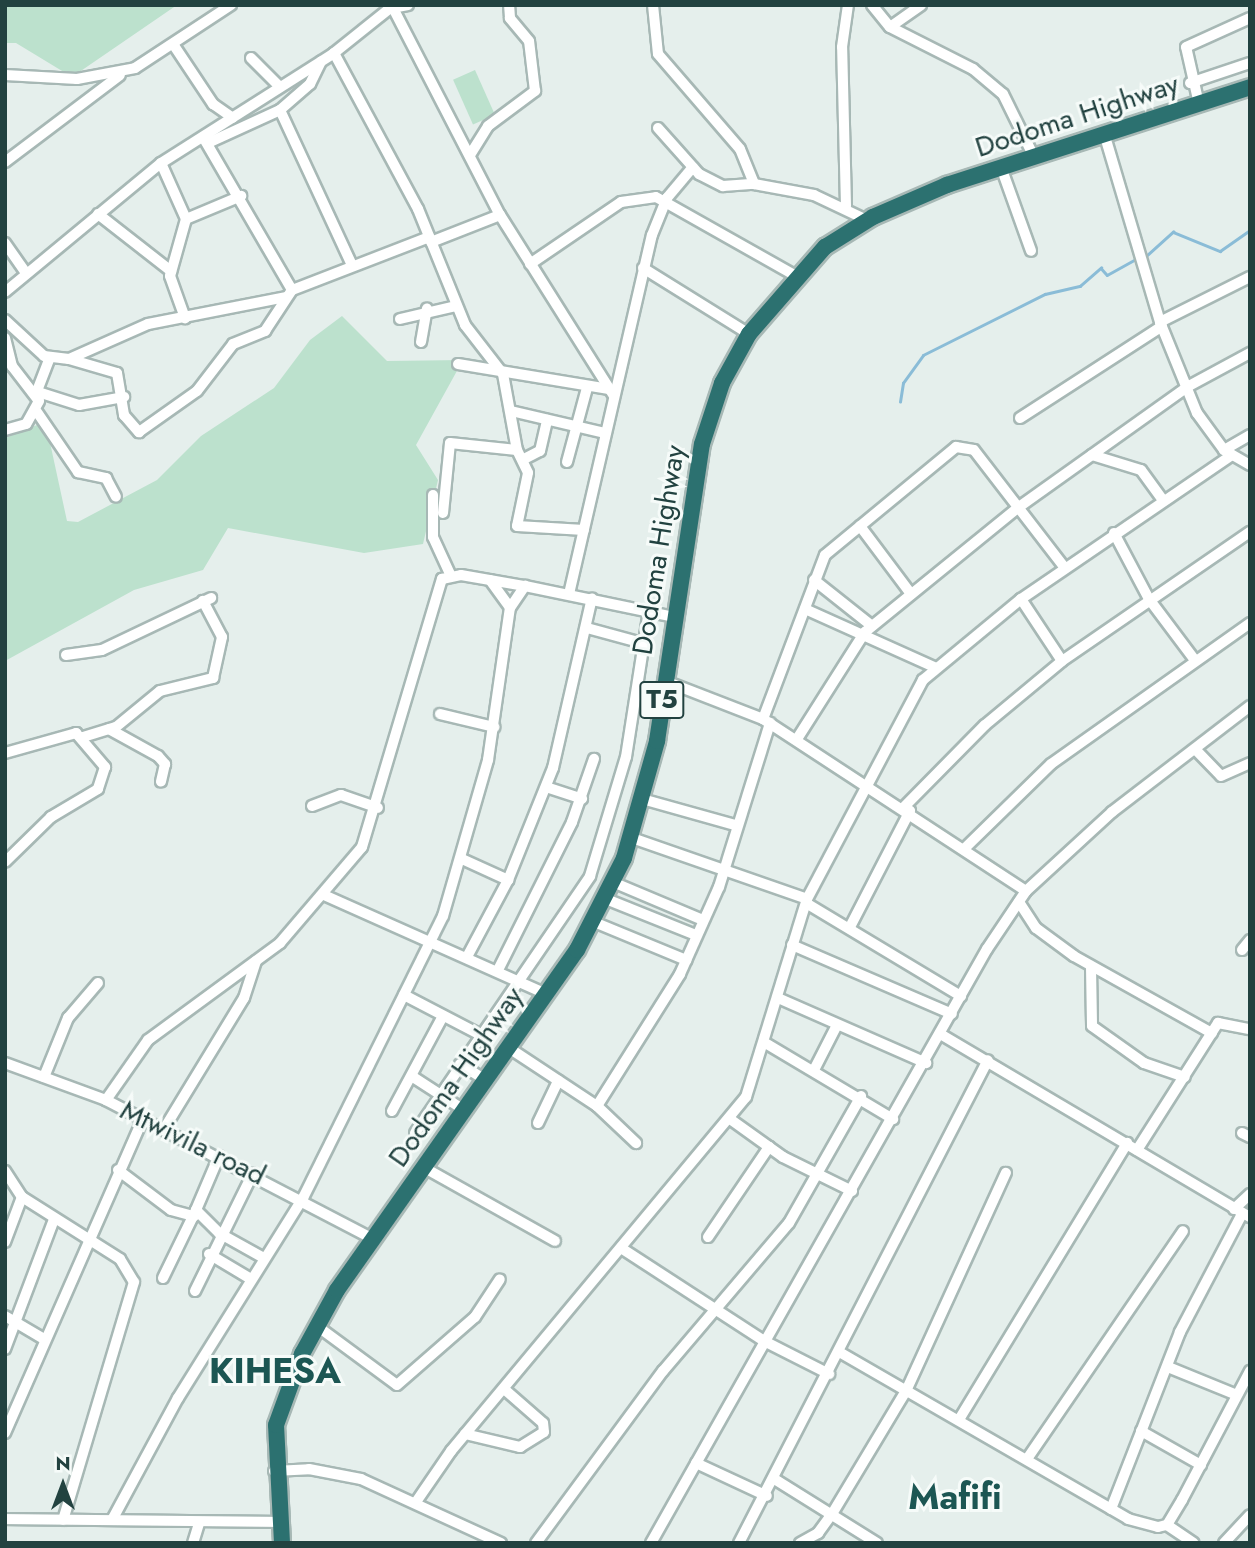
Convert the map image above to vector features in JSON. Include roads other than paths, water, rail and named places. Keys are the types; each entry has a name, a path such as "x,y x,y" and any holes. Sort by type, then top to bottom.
{"highway":[{"name":"Dodoma Highway","path":"282,1543 274,1471 284,1397 317,1326 373,1239 546,995 594,922 615,883 632,838 642,799 665,681 702,444 722,383 749,334 796,276 867,220 1001,167 1250,88"}],"street":[{"path":"5,162 126,71 175,47 231,5"},
{"path":"206,140 233,118 334,53 394,6 408,5"},
{"path":"470,155 488,126 535,91 529,41 510,18 509,5"},
{"path":"653,5 658,54 740,149 754,184"},
{"path":"846,206 842,47 848,5"},
{"path":"872,5 890,27 989,81 1013,109 1034,157"},
{"path":"890,27 921,5"},
{"path":"394,6 500,215 611,392"},
{"path":"1199,104 1190,83 1186,47 1250,18"},
{"path":"175,47 207,96 233,118"},
{"path":"334,53 430,240 456,306 503,374 520,454 528,473 517,526 584,530"},
{"path":"251,58 279,87"},
{"path":"5,292 161,163 206,140 281,110 310,84 321,61"},
{"path":"1190,83 1250,63"},
{"path":"5,75 77,79 126,71"},
{"path":"281,110 351,263"},
{"path":"658,128 693,167 723,186 754,184 846,206 867,220"},
{"path":"1104,133 1161,324 1187,387 1228,452 1250,465"},
{"path":"206,140 241,196 288,293"},
{"path":"161,163 186,219 170,271 184,318"},
{"path":"569,594 605,433 611,392 643,268 667,198 693,167"},
{"path":"1001,167 1031,251"},
{"path":"186,219 241,196"},
{"path":"530,264 621,202 667,198 796,276"},
{"path":"98,214 170,271"},
{"path":"69,359 148,324 288,293 351,263 430,240 500,215"},
{"path":"5,243 26,274"},
{"path":"643,268 749,334"},
{"path":"1020,418 1161,324 1250,278"},
{"path":"5,320 49,359 69,359 115,370 124,397 124,415 134,431 142,430 197,391 233,344 265,331 288,293"},
{"path":"400,319 427,309 456,306"},
{"path":"421,342 427,309"},
{"path":"5,338 12,366 37,392 66,404 124,397"},
{"path":"797,739 869,629 1019,507 1187,387 1250,353"},
{"path":"49,359 37,392 37,412 78,472 106,478 116,497"},
{"path":"457,364 611,392"},
{"path":"567,462 587,388"},
{"path":"511,411 605,433"},
{"path":"5,430 26,424 37,412"},
{"path":"443,513 450,443 520,454 540,451 547,420"},
{"path":"416,1502 466,1434 730,1119 767,1044 792,945 807,901 864,782 936,668 1021,599 1250,435"},
{"path":"597,1106 686,960 703,920 725,866 766,721 825,555 964,446 1019,507 1065,568"},
{"path":"1092,455 1141,470 1161,498"},
{"path":"433,495 433,537 450,574"},
{"path":"860,526 911,594"},
{"path":"849,927 907,809 985,725 1062,661 1250,532"},
{"path":"1114,533 1149,599 1194,659"},
{"path":"106,1100 148,1040 256,961 324,895 362,847 378,808 438,584 450,574 592,598 675,617"},
{"path":"491,580 510,608"},
{"path":"814,580 869,629 936,668"},
{"path":"112,1520 262,1257 303,1198 430,942 462,859 494,727 510,608 525,586"},
{"path":"468,955 508,880 546,787 587,628 592,598"},
{"path":"5,753 57,736 83,737 109,729 160,691 213,678 222,637 207,599 102,650 66,655"},
{"path":"1021,599 1062,661"},
{"path":"805,609 869,629"},
{"path":"415,1133 479,1034 579,891 607,835 646,645 649,610"},
{"path":"965,848 1051,764 1194,659 1250,623"},
{"path":"587,628 646,645"},
{"path":"665,681 766,721 797,739 907,809 1026,891"},
{"path":"651,1543 942,1035 961,996 1026,891 1250,706"},
{"path":"440,715 494,727"},
{"path":"109,729 158,755 165,764 161,782"},
{"path":"5,862 51,817 98,789 104,763 83,737"},
{"path":"1195,749 1221,776 1250,763"},
{"path":"498,970 582,799 594,759"},
{"path":"546,787 582,799"},
{"path":"312,806 341,795 378,808"},
{"path":"642,799 735,825"},
{"path":"632,838 725,866 807,901 961,996"},
{"path":"462,859 508,880"},
{"path":"615,883 703,920"},
{"path":"579,891 696,935"},
{"path":"324,895 430,942 468,955 546,995"},
{"path":"1019,902 1048,938 1091,967 1212,1033"},
{"path":"594,922 686,960"},
{"path":"1242,950 1250,940"},
{"path":"792,945 952,1014"},
{"path":"164,1129 244,998 256,961"},
{"path":"1091,967 1092,1026 1144,1063 1185,1077"},
{"path":"44,1077 68,1018 98,983"},
{"path":"404,995 479,1034"},
{"path":"778,998 926,1063"},
{"path":"392,1111 413,1077 443,1016"},
{"path":"1137,1150 1212,1033 1223,1021 1250,1029"},
{"path":"815,1068 837,1025"},
{"path":"942,1035 1242,1213"},
{"path":"767,1044 815,1068 893,1119"},
{"path":"509,1048 597,1106 636,1143"},
{"path":"740,1543 776,1480 988,1060"},
{"name":"Mtwivila road","path":"5,1063 106,1100 303,1198 373,1239"},
{"path":"460,1065 486,1080"},
{"path":"413,1077 464,1110"},
{"path":"538,1124 558,1082"},
{"path":"536,1543 714,1307 789,1223 861,1096"},
{"path":"5,1433 88,1237 144,1119"},
{"path":"730,1119 769,1147 816,1175 852,1191"},
{"path":"960,1418 1127,1143"},
{"path":"708,1237 769,1147"},
{"path":"163,1278 219,1156"},
{"path":"425,1168 555,1241"},
{"path":"118,1170 171,1210 195,1213 219,1233 262,1257"},
{"path":"5,1171 22,1197 120,1259 134,1289 63,1520"},
{"path":"800,1543 818,1533 832,1514 906,1391 1006,1172"},
{"path":"195,1291 219,1233 253,1173"},
{"path":"1111,1509 1168,1367 1250,1194"},
{"path":"5,1241 22,1197"},
{"path":"5,1349 54,1219"},
{"path":"1027,1459 1183,1231"},
{"path":"621,1248 766,1342 829,1374"},
{"path":"209,1254 250,1279"},
{"path":"317,1326 397,1385 475,1317 500,1279"},
{"path":"5,1316 15,1325 44,1339"},
{"path":"841,1353 906,1391 960,1418 1142,1526 1167,1525 1194,1543"},
{"path":"1168,1367 1237,1395"},
{"path":"1167,1525 1248,1378"},
{"path":"466,1434 520,1447 544,1432 543,1423 504,1389"},
{"path":"1141,1431 1201,1465"},
{"path":"696,1463 767,1496"},
{"path":"274,1471 342,1473 416,1502 501,1543"},
{"path":"776,1480 877,1543"},
{"path":"1224,1543 1250,1515"},
{"path":"5,1519 279,1522"},
{"path":"193,1543 199,1522"}],"waterway":[{"path":"1145,257 1173,232 1220,251 1250,230"},
{"path":"900,402 903,383 923,355 1045,294 1080,286 1101,268 1107,275 1138,258"}],"district":[{"name":"KIHESA","path":"275,1371"},
{"name":"Mafifi","path":"955,1497"}]}
